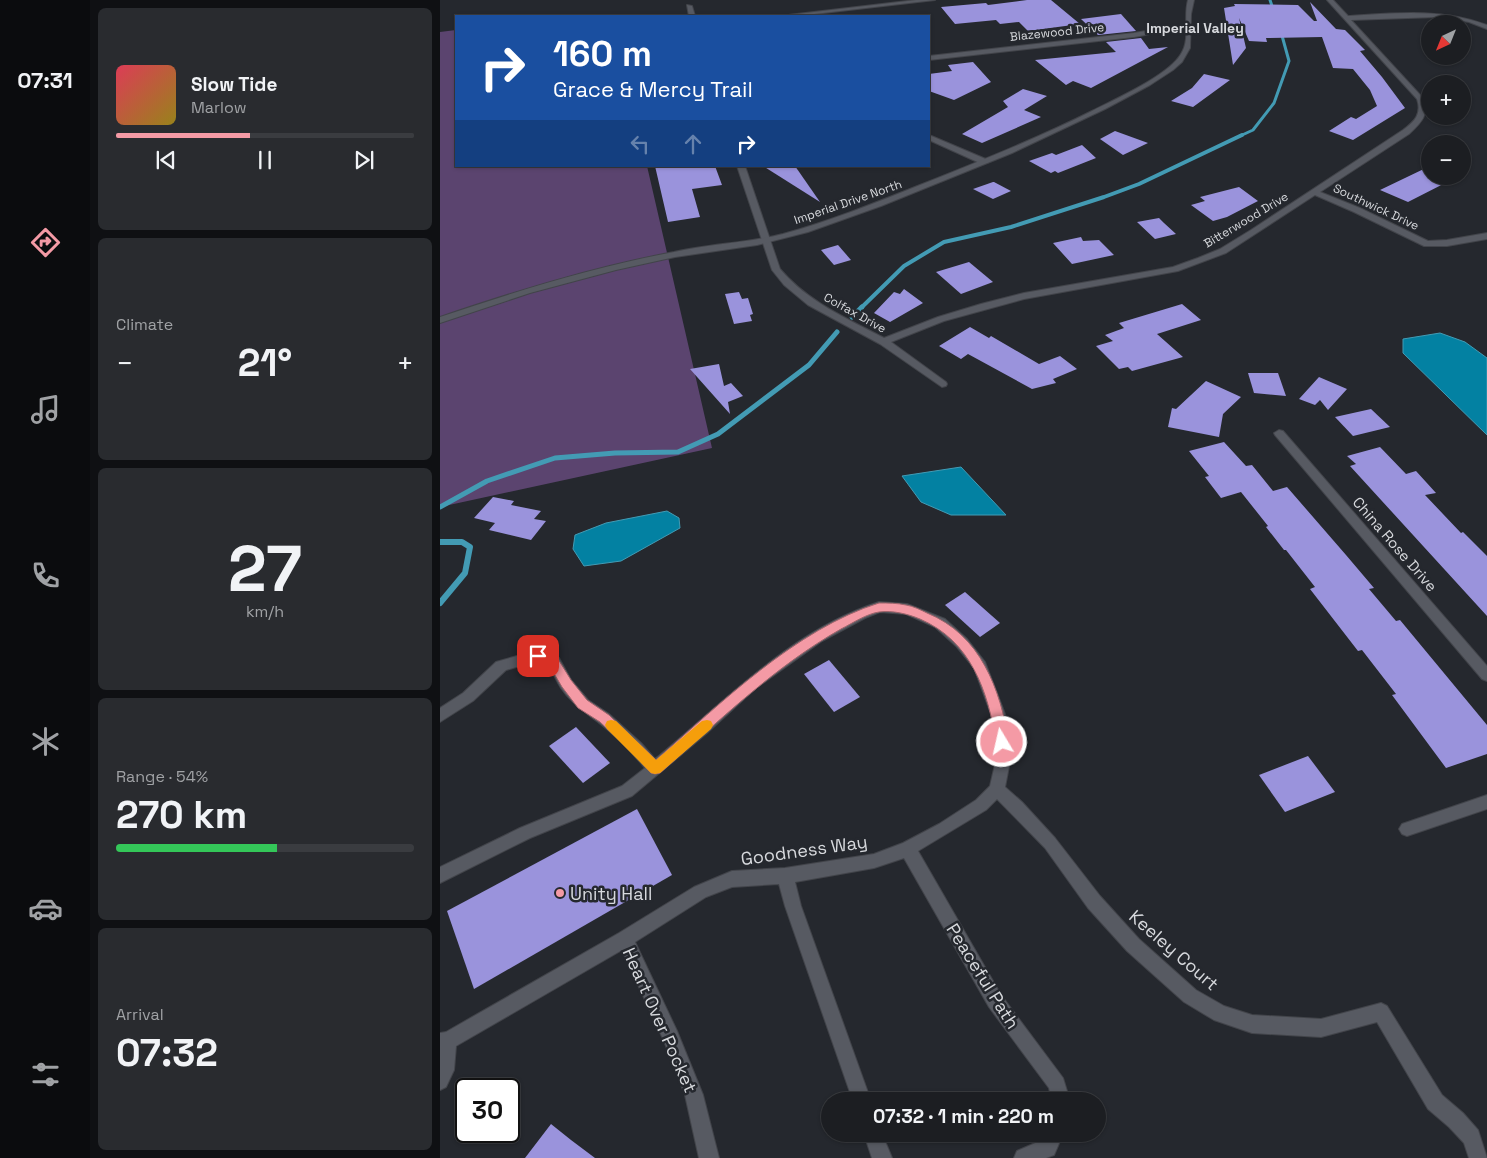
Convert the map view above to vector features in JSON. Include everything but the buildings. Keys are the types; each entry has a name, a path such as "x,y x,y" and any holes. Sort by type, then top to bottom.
{"street":[{"path":"792,15 932,0"},
{"name":"Imperial Drive North","path":"440,320 513,295 571,278 677,253 766,240 841,218 985,162 1078,121 1159,76 1184,55 1189,43 1187,26 1188,7 1191,0"},
{"name":"Bitterwood Drive","path":"883,342 984,306 1024,296 1175,268 1201,260 1223,251 1406,132 1422,116 1424,107 1420,98 1330,0"},
{"path":"689,6 692,15"},
{"path":"1347,18 1428,14 1463,18 1487,27"},
{"name":"Blazewood Drive","path":"930,58 1134,35 1187,26"},
{"path":"930,137 985,162"},
{"name":"Colfax Drive","path":"741,167 776,270 787,285 822,311 883,342 942,384"},
{"name":"Southwick Drive","path":"1314,192 1357,210 1427,244 1441,244 1487,236"},
{"name":"China Rose Drive","path":"1279,433 1487,675"},
{"path":"440,875 526,833 627,791 759,679 817,637 860,614 879,607 907,609 940,623 962,643 980,666 998,714 1004,756 997,789"},
{"path":"440,716 468,697 501,666 521,658 538,656 554,662 566,684 582,704 610,724 655,769"},
{"name":"Goodness Way","path":"444,1042 625,940 700,892 732,879 785,876 874,861 908,849 981,805 997,789"},
{"name":"Keeley Court","path":"997,789 1017,807 1050,843 1094,902 1133,945 1190,996 1220,1014 1252,1024 1321,1028 1381,1012 1435,1102 1456,1120 1471,1137 1479,1158"},
{"path":"1407,829 1487,802"},
{"name":"Peaceful Path","path":"908,849 995,1001 1057,1084 1059,1092"},
{"path":"785,876 793,906 859,1092"},
{"name":"Heart Over Pocket","path":"625,940 671,1037 694,1095 709,1158"},
{"path":"440,1081 445,1070 444,1042"},
{"path":"876,1142 882,1158"},
{"path":"1024,1158 1047,1148 1050,1142"}],"shaded area":[{"path":"455,30 455,167 647,167 712,448 440,507 440,32"}],"water":[{"path":"1440,333 1465,342 1487,358 1487,435 1403,353 1403,339"},
{"path":"961,467 1006,515 951,515 921,502 902,476"},
{"path":"667,511 679,518 680,528 621,561 584,566 573,549 575,535 606,523"}],"waterway":[{"path":"1270,0 1274,12"},
{"path":"1240,136 1253,130 1274,103 1289,61 1281,32"},
{"path":"861,308 904,266 944,242 1011,227 1104,197 1139,184 1242,135"},
{"path":"852,317 861,308"},
{"path":"440,507 487,481 555,458 615,453 678,452 718,434 809,365 837,332"},
{"path":"440,542 462,542 470,547 465,573 440,603"}],"slow traffic":[{"path":"611,725 636,747 655,769 707,725"}],"place":[{"name":"Unity Hall","path":"560,893"}],"district":[{"name":"Imperial Valley","path":"1195,28"}],"route":[{"path":"538,656 554,662 566,684 582,704 604,718 636,747 655,769 751,684 817,637 860,614 879,607 907,609 940,623 962,643 980,666 998,714 1002,742"}]}
